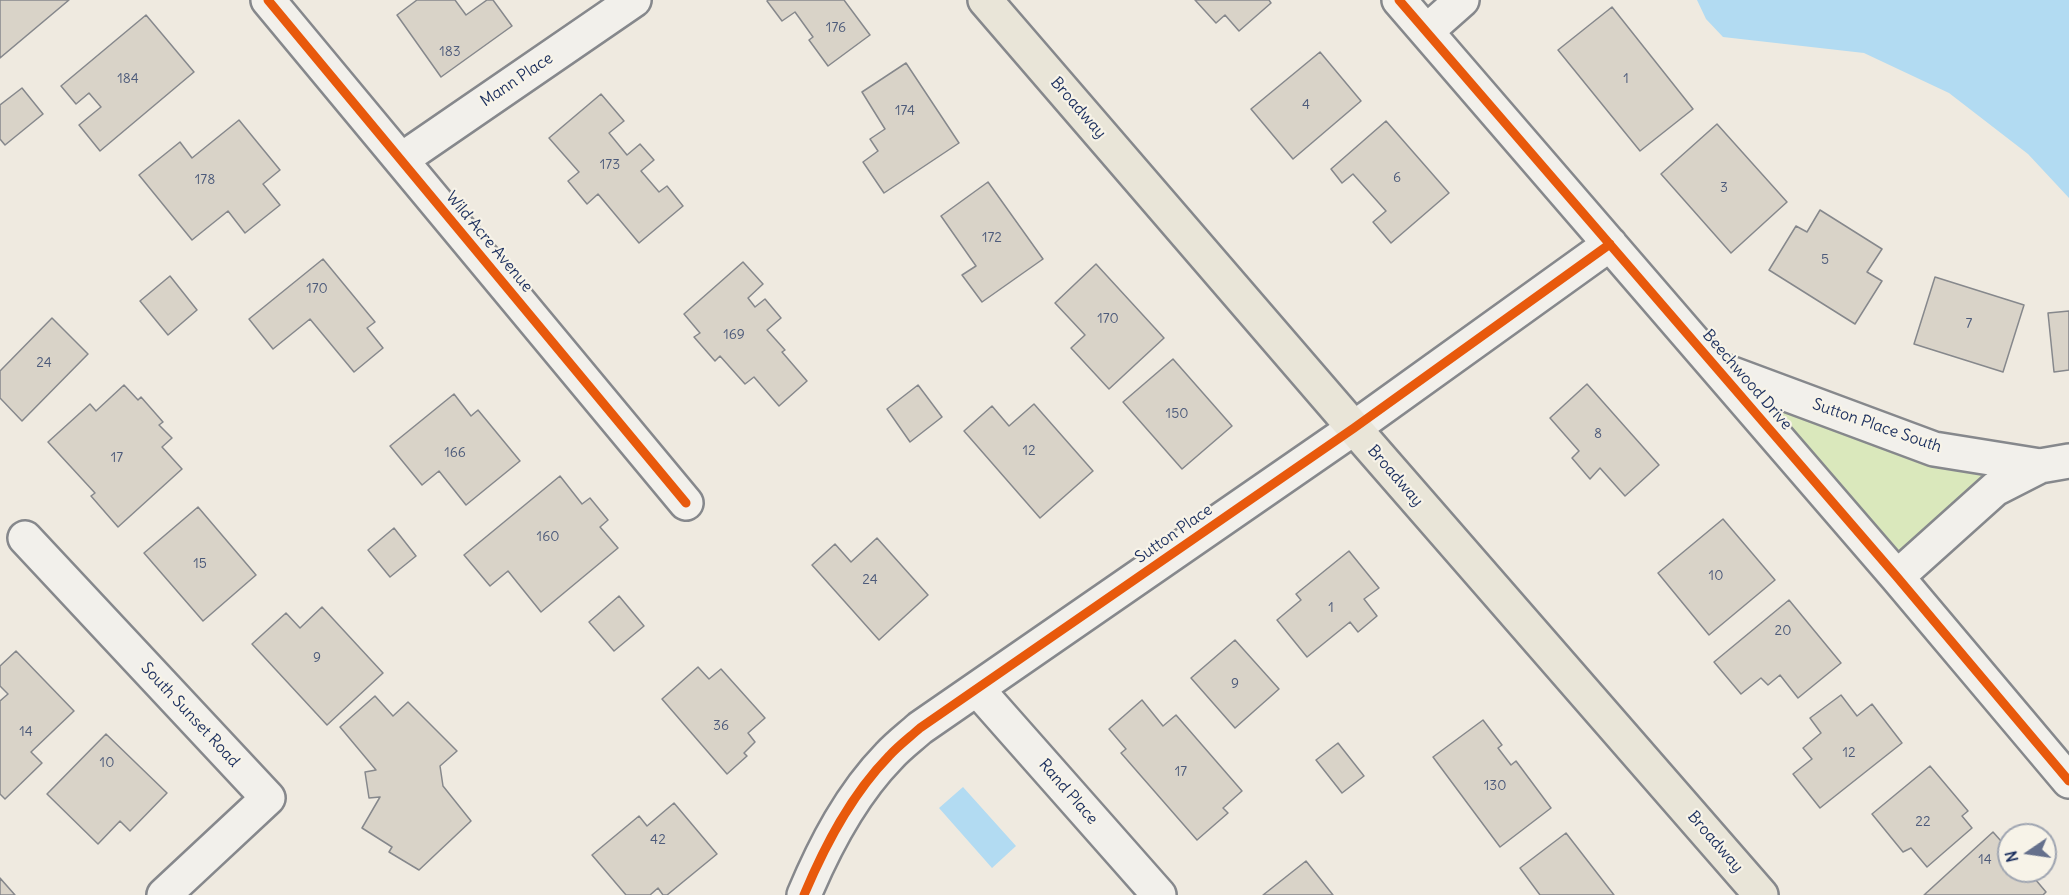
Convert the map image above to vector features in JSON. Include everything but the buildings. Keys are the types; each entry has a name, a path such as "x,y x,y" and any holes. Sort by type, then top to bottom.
{"main road":[{"name":"Broadway","path":"985,0 1761,895"}],"street":[{"name":"Wild Acre Avenue","path":"268,0 681,494 686,503"},
{"name":"Mann Place","path":"401,160 634,0"},
{"name":"Beechwood Drive","path":"1400,0 1897,577 2069,781"},
{"path":"1427,31 1462,0"},
{"name":"Sutton Place","path":"804,895 840,822 863,786 889,755 920,728 1354,428 1610,244"},
{"name":"Sutton Place South","path":"1718,369 1934,449 2055,464"},
{"name":"Sutton Place South","path":"1897,577 1995,489 2055,464"},
{"name":"South Sunset Road","path":"25,538 268,798 170,890"},
{"name":"Rand Place","path":"977,689 1159,895"}],"green space":[{"path":"1718,369 2040,466 1897,577"}],"water":[{"path":"1697,0 2069,0 2069,198 2028,154 1949,93 1864,53 1723,37 1706,19"},
{"path":"963,787 1016,846 992,868 939,808"}],"cycle path":[{"path":"268,0 686,503"},
{"path":"1399,0 1897,577 2069,781"},
{"path":"804,895 830,839 851,804 875,771 920,728 1354,428 1610,244"}]}
